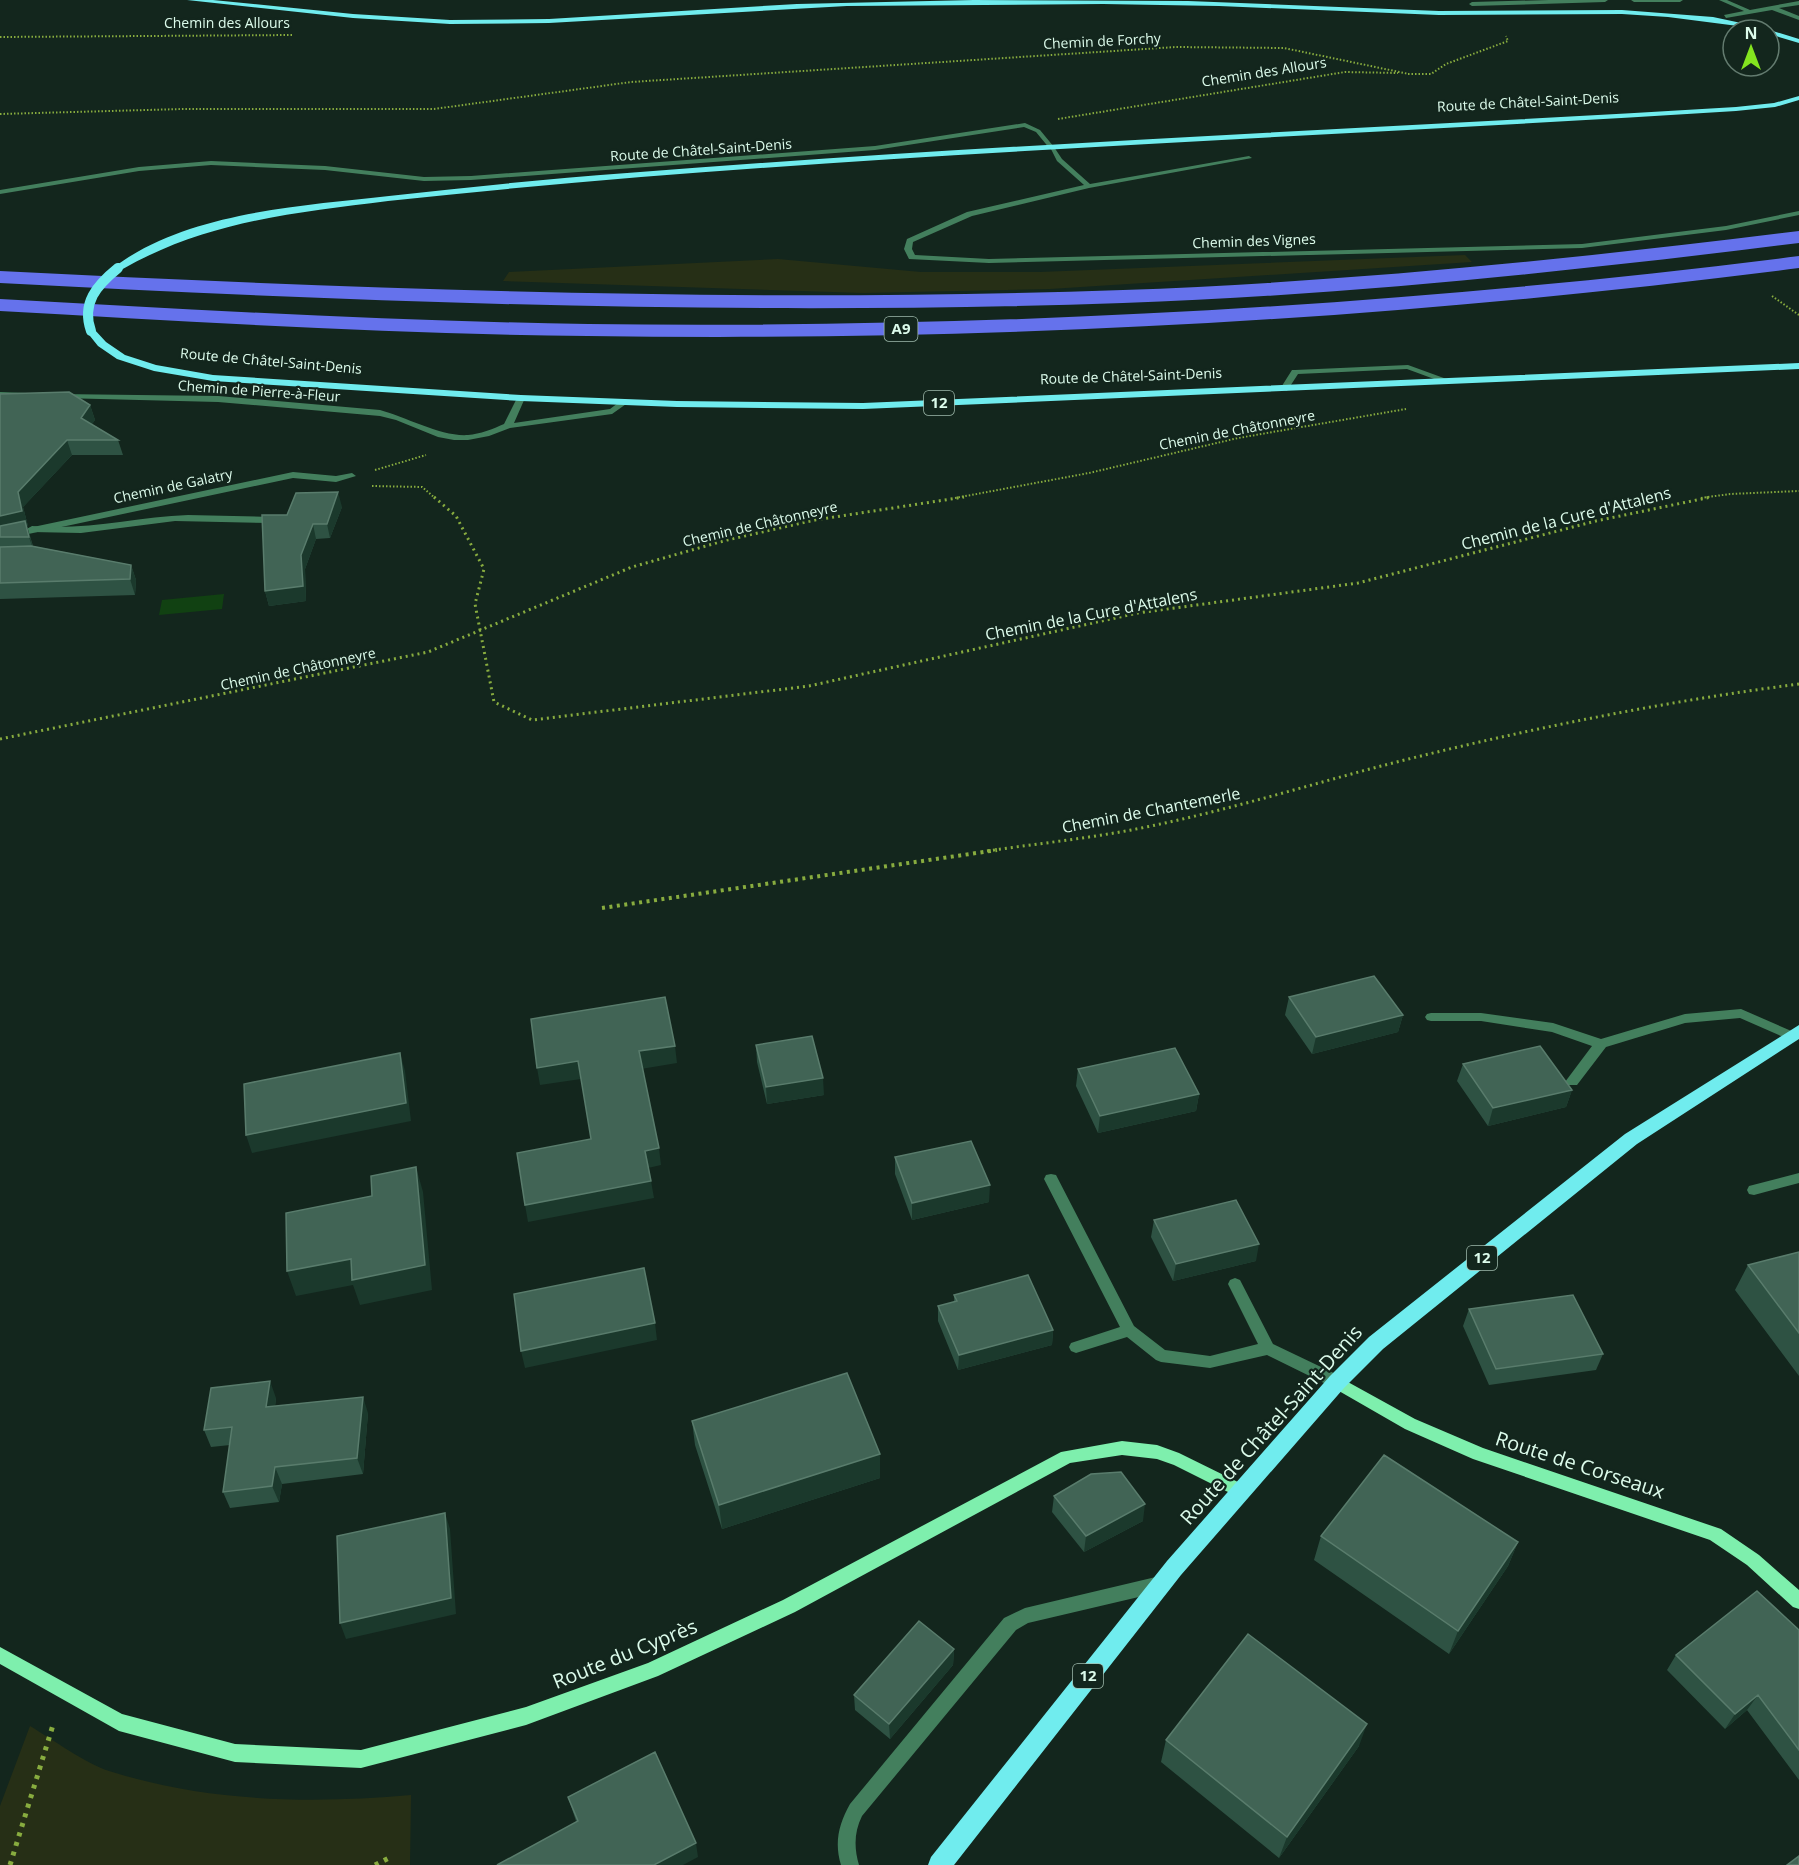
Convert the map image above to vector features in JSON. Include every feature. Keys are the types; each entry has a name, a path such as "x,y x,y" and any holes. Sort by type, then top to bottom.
{"highway":[{"name":"A9","path":"0,277 470,300 742,305 957,302 1214,292 1357,283 1593,262 1799,237"},
{"name":"A9","path":"0,305 372,324 532,329 777,331 965,328 1122,323 1392,306 1603,287 1799,262"}],"main road":[{"path":"191,0 450,22 909,3 1184,3 1375,11 1499,12 1642,7 1726,16 1766,27 1799,41"},
{"name":"Route de Châtel-Saint-Denis","path":"1799,98 1775,105 1726,110 684,170 492,187 342,204 258,217 205,230 163,244 118,268 103,280 91,296 86,315 91,332 102,344 121,357 179,374 282,384 625,402 863,406 1799,366"},
{"name":"Route de Châtel-Saint-Denis","path":"939,1865 1160,1584 1337,1382 1388,1332 1631,1139 1796,1033"}],"street":[{"path":"1472,3 1605,0"},
{"path":"1634,0 1680,0"},
{"path":"1722,0 1750,12"},
{"path":"1726,16 1799,3"},
{"path":"1772,8 1799,18"},
{"path":"0,192 147,168 211,163 314,167 424,179 471,178 875,148 1025,125 1038,131 1059,160 1089,186"},
{"name":"Chemin des Vignes","path":"1249,158 1089,186 970,214 910,241 908,249 912,257 933,260 989,261 1582,246 1726,228 1799,213"},
{"path":"1284,389 1295,372 1408,367 1448,381"},
{"path":"0,394 37,396"},
{"name":"Chemin de Pierre-à-Fleur","path":"49,396 218,399 380,413 405,418 431,433 455,440 482,437 508,426 612,411 625,402"},
{"path":"508,426 521,398"},
{"name":"Chemin de Galatry","path":"0,537 293,475 336,479 352,476"},
{"path":"32,529 60,533 162,519 227,517 272,520"},
{"path":"1431,1017 1481,1017 1553,1028 1601,1044 1685,1019 1741,1013 1796,1033"},
{"path":"1572,1082 1601,1044"},
{"path":"1754,1190 1799,1178"},
{"path":"1051,1179 1129,1330 1161,1356 1209,1362 1268,1348"},
{"path":"1235,1284 1268,1348 1337,1382"},
{"path":"1076,1347 1129,1330"},
{"name":"Route de Corseaux","path":"1337,1382 1410,1424 1479,1454 1715,1534 1753,1560 1799,1601"},
{"name":"Route du Cyprès","path":"0,1655 119,1722 235,1753 361,1759 526,1716 652,1670 789,1606 1067,1457 1122,1448 1157,1452 1179,1460 1240,1491"},
{"path":"850,1865 845,1838 856,1810 1010,1624 1025,1616 1160,1584"}],"path":[{"name":"Chemin des Allours","path":"1025,125 1220,90 1345,72 1431,74 1446,64 1508,41 1499,12"},
{"name":"Chemin des Allours","path":"0,38 295,35"},
{"name":"Chemin de Forchy","path":"0,114 183,109 434,110 621,83 1164,48 1261,47 1306,51 1409,74"},
{"path":"1772,296 1799,315"},
{"name":"Chemin de Châtonneyre","path":"0,739 428,652 632,567 727,540 815,520 958,498 1089,473 1238,438 1411,408"},
{"path":"352,476 431,454"},
{"path":"352,476 367,486 422,487 456,516 484,569 475,604 479,631"},
{"name":"Chemin de la Cure d'Attalens","path":"479,631 494,702 532,720 809,686 1138,613 1358,584 1596,521 1678,502 1730,494 1799,491"},
{"name":"Chemin de Chantemerle","path":"602,908 1131,830 1248,803 1383,766 1542,730 1698,700 1799,684"},
{"path":"10,1865 53,1725"},
{"path":"375,1865 391,1857"}],"shaded area":[{"path":"1465,255 1472,262 1050,289 863,293 503,281 509,272 778,259 921,272 1040,272"},
{"path":"224,594 222,609 159,615 162,600"},
{"path":"30,1726 100,1768 183,1789 221,1795 297,1800 411,1795 410,1865 0,1865 0,1806"}],"building":[{"path":"69,392 90,405 81,418 118,440 67,440 18,492 22,511 0,516 0,394"},
{"path":"338,492 327,524 313,524 301,555 303,586 265,591 262,515 287,515 296,493"},
{"path":"25,521 29,537 0,537 0,526"},
{"path":"31,546 131,565 130,579 0,583 0,547"},
{"path":"1374,976 1403,1015 1316,1037 1289,997"},
{"path":"665,997 675,1046 639,1051 659,1148 645,1151 651,1181 525,1205 517,1153 591,1139 578,1061 537,1068 531,1019"},
{"path":"812,1036 823,1078 766,1087 756,1045"},
{"path":"1540,1046 1572,1090 1493,1108 1463,1064"},
{"path":"1175,1048 1199,1094 1100,1116 1078,1069"},
{"path":"400,1053 406,1103 246,1135 244,1084"},
{"path":"971,1141 990,1185 912,1203 895,1157"},
{"path":"416,1167 425,1265 352,1280 351,1259 287,1271 286,1213 372,1196 371,1176"},
{"path":"1236,1200 1259,1244 1176,1264 1154,1220"},
{"path":"1799,1252 1799,1333 1748,1265"},
{"path":"644,1268 655,1323 521,1351 514,1294"},
{"path":"1028,1275 1053,1330 959,1355 938,1306 957,1301 954,1295"},
{"path":"1573,1295 1603,1354 1496,1369 1469,1309"},
{"path":"847,1373 880,1454 719,1505 692,1421"},
{"path":"270,1381 266,1407 363,1397 357,1458 275,1467 272,1486 223,1492 232,1427 204,1430 211,1388"},
{"path":"1384,1455 1518,1542 1458,1631 1321,1536"},
{"path":"1121,1472 1145,1504 1086,1536 1054,1496 1091,1474"},
{"path":"445,1513 451,1598 340,1623 337,1536"},
{"path":"1757,1591 1799,1630 1799,1750 1758,1695 1735,1714 1676,1655"},
{"path":"919,1621 954,1649 889,1724 854,1695"},
{"path":"1248,1634 1367,1724 1287,1837 1166,1740"},
{"path":"655,1752 696,1843 654,1865 497,1865 578,1821 568,1797"},
{"path":"1799,1856 1799,1865 1787,1865"}]}
